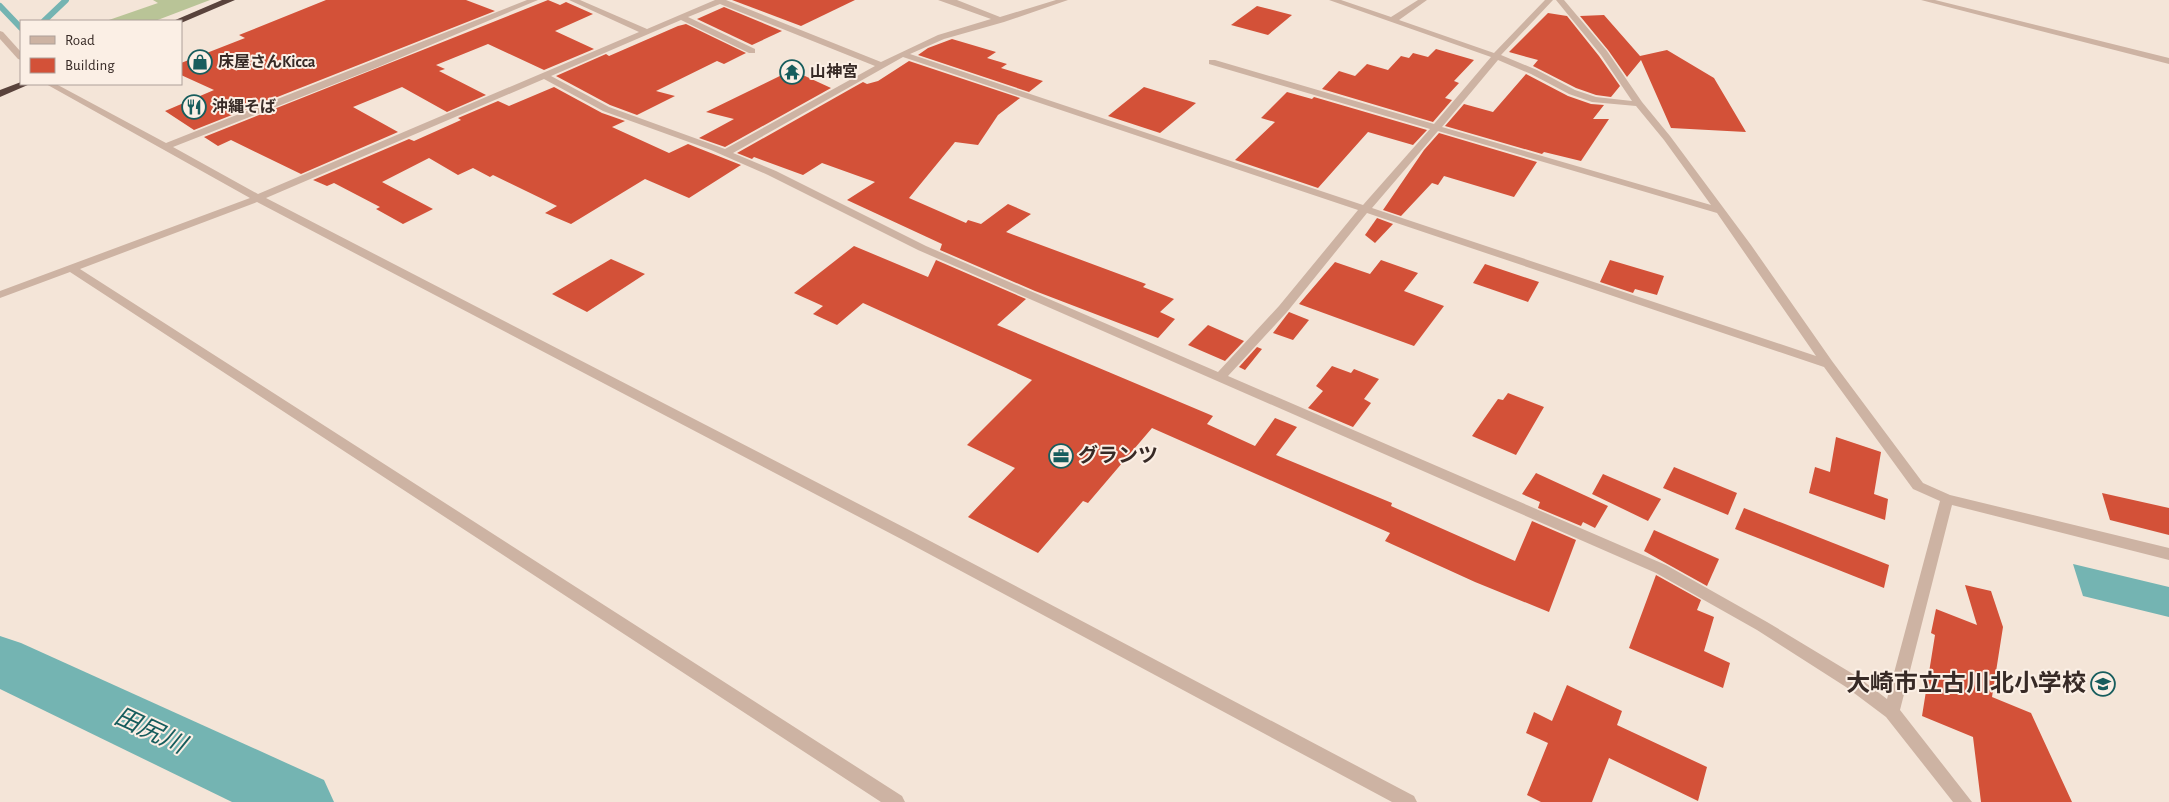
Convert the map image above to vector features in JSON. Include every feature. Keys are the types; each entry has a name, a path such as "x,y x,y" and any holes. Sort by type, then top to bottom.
{"highway":[{"path":"180,20 230,0"},
{"path":"0,94 22,85"}],"street":[{"path":"165,147 534,0"},
{"path":"573,0 646,32"},
{"path":"0,295 258,198 721,0 883,66"},
{"path":"942,0 954,2 1001,20"},
{"path":"725,153 902,54 941,37 1064,0"},
{"path":"1333,0 1496,56 1534,72 1572,92 1595,100 1639,104"},
{"path":"1393,20 1423,0"},
{"path":"1219,378 1282,309 1496,56 1549,0"},
{"path":"1560,0 1604,53 1639,104 1667,138 1747,247 1828,364 1918,486 1946,499 2169,554"},
{"path":"1925,0 2169,61"},
{"path":"681,18 752,51"},
{"path":"0,34 20,56"},
{"path":"902,54 1828,364"},
{"path":"1212,62 1720,212"},
{"path":"544,76 606,109 725,153 831,201 922,248 1661,570 1762,626 1852,682 1892,712 1963,802"},
{"path":"52,85 258,198 917,541 1408,802"},
{"path":"71,268 896,802"},
{"path":"1892,712 1946,499"}],"green space":[{"path":"153,0 210,0 158,20 109,20 158,3"}],"water":[{"path":"2073,564 2169,587 2169,617 2083,596"}],"building":[{"path":"326,0 466,0 495,11 194,130 165,111 214,90 182,75 182,63 245,38 239,35"},
{"path":"548,0 560,5 566,2 593,14 555,31 594,49 544,70 488,44 436,65 445,69 439,71 486,95 447,112 402,87 353,107 398,132 301,174 231,140 218,146 204,137"},
{"path":"732,0 855,0 801,26"},
{"path":"1257,6 1292,15 1268,35 1231,25"},
{"path":"724,7 782,31 752,45 697,19"},
{"path":"1548,13 1567,16 1599,56 1620,86 1611,97 1596,95 1576,88 1533,66 1538,60 1509,52"},
{"path":"1604,15 1640,56 1667,50 1714,78 1746,132 1671,128 1641,60 1627,77 1580,16"},
{"path":"686,24 746,53 724,64 717,61 656,91 675,96 637,115 610,105 556,76 606,54 609,56"},
{"path":"952,39 996,52 987,58 1007,64 1001,68 1043,81 1029,92 918,55 928,48"},
{"path":"1436,49 1474,60 1454,81 1459,83 1445,98 1452,100 1433,122 1322,89 1339,71 1355,76 1367,64 1388,70 1401,56 1409,58 1413,53 1428,57"},
{"path":"909,61 1020,98 998,115 978,145 955,142 909,198 966,223 968,220 981,224 1008,204 1031,214 1006,232 1146,284 1143,287 1174,299 1160,312 1175,319 1158,338 1035,291 940,250 942,244 847,200 875,182 822,163 803,175 754,157 752,159 737,153 863,82 867,84 878,81"},
{"path":"792,70 831,88 725,147 699,138 734,119 706,112"},
{"path":"1526,74 1568,96 1591,104 1604,105 1593,119 1609,119 1581,161 1544,152 1542,154 1445,126 1464,104 1493,112"},
{"path":"554,87 602,113 625,121 612,127 669,153 688,144 741,165 689,198 645,179 571,224 545,213 557,206 493,175 490,177 473,168 458,175 429,158 382,182 433,209 403,224 376,209 380,207 334,183 327,186 313,180 409,139 414,141 461,120 458,118 498,101 509,106"},
{"path":"1144,87 1196,103 1160,133 1108,116"},
{"path":"1287,92 1312,99 1314,97 1427,130 1413,145 1368,132 1318,188 1235,160 1275,122 1261,118"},
{"path":"1439,133 1537,162 1514,197 1444,176 1438,185 1432,183 1401,216 1383,210 1424,150"},
{"path":"1377,218 1393,224 1375,243 1365,235"},
{"path":"854,246 928,277 936,260 1026,299 997,325 1213,416 1207,424 1255,446 1275,418 1297,427 1276,455 1392,503 1391,506 1515,561 1532,521 1576,540 1549,612 1475,582 1385,541 1390,533 1152,428 1088,503 1083,501 1038,553 968,517 1015,468 967,445 1032,380 863,303 837,325 813,314 823,306 794,293"},
{"path":"611,259 645,274 587,312 552,294"},
{"path":"1381,260 1418,273 1404,291 1444,306 1414,346 1299,304 1335,262 1370,274"},
{"path":"1610,260 1664,276 1657,295 1635,289 1633,293 1600,282"},
{"path":"1485,264 1539,282 1528,302 1473,283"},
{"path":"1289,312 1309,320 1293,340 1273,333"},
{"path":"1208,325 1244,341 1225,361 1188,345"},
{"path":"1257,347 1262,349 1245,370 1239,367"},
{"path":"1332,366 1351,373 1354,369 1379,379 1364,399 1371,403 1353,427 1308,408 1323,391 1316,386"},
{"path":"1508,393 1544,407 1516,455 1472,436 1498,399 1503,400"},
{"path":"1836,437 1881,452 1874,494 1888,499 1885,520 1809,493 1815,467 1830,472"},
{"path":"1674,467 1737,493 1728,515 1663,488"},
{"path":"1536,473 1608,506 1595,528 1583,522 1581,526 1538,508 1540,502 1522,494"},
{"path":"1603,474 1661,499 1648,521 1592,494"},
{"path":"2102,493 2169,508 2169,535 2110,520"},
{"path":"1744,508 1889,565 1884,588 1735,529"},
{"path":"1654,530 1719,559 1707,586 1644,551"},
{"path":"1656,575 1701,600 1697,610 1714,617 1704,651 1730,663 1723,688 1629,648"},
{"path":"1965,585 1991,591 2003,627 1992,697 2031,713 2072,802 1981,802 1973,737 1922,716 1935,635 1931,633 1936,609 1977,625"},
{"path":"1567,685 1622,711 1617,725 1707,767 1698,801 1609,758 1592,802 1541,802 1527,795 1548,743 1526,733 1534,712 1552,721"}],"waterway":[{"path":"45,20 66,0"},
{"path":"0,6 20,27"},
{"name":"田尻川","path":"0,661 301,802"}],"place":[{"name":"床屋さんKicca","path":"200,62"},
{"name":"山神宮","path":"792,72"},
{"name":"沖縄そば","path":"194,107"},
{"name":"グランツ","path":"1061,456"},
{"name":"大崎市立古川北小学校","path":"2103,684"}]}
